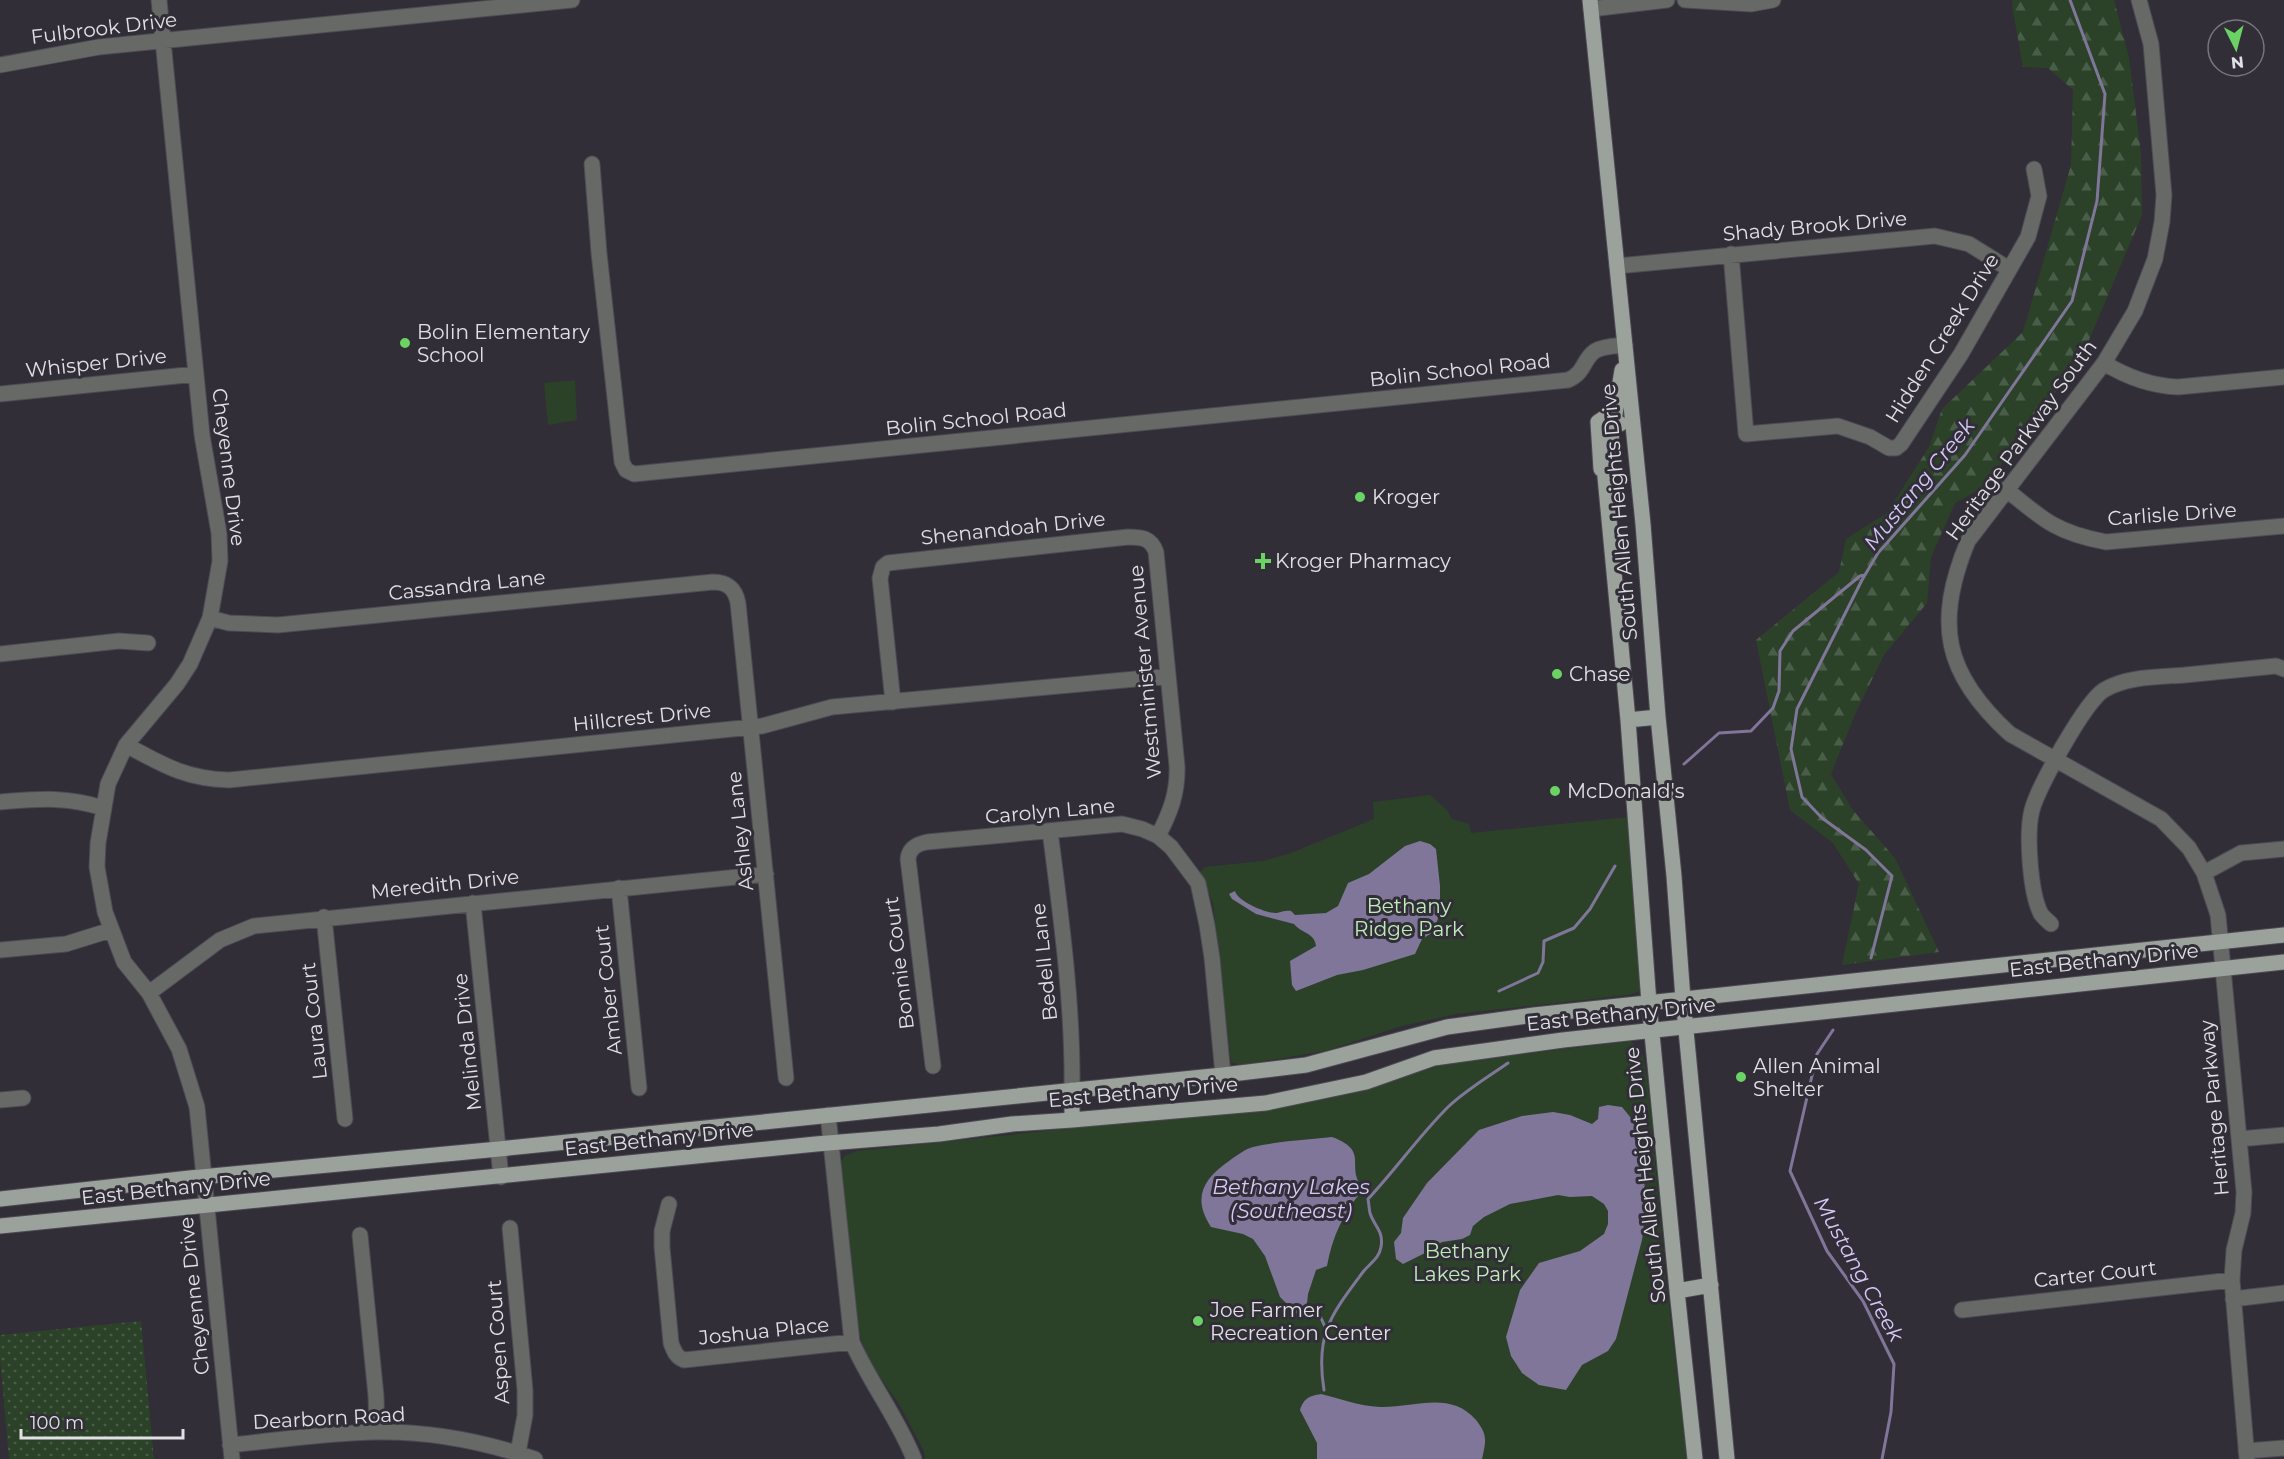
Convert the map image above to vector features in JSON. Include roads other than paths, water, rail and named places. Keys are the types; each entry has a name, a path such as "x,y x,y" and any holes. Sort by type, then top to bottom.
{"main road":[{"name":"South Allen Heights Drive","path":"1590,5 1641,511 1683,999 1727,1459"},
{"name":"South Allen Heights Drive","path":"1625,347 1605,477 1628,720 1649,1003 1695,1459"},
{"path":"1614,419 1625,432 1633,491 1641,511"},
{"path":"1628,720 1658,717"},
{"name":"East Bethany Drive","path":"0,1199 1223,1075 1306,1065 1447,1027 1683,999 2284,935"},
{"name":"East Bethany Drive","path":"0,1226 939,1134 1012,1124 1266,1103 1355,1085 1434,1058 1563,1040 2284,963"},
{"path":"1071,1090 1072,1120"},
{"path":"1677,1291 1711,1286"}],"street":[{"name":"Cheyenne Drive","path":"159,0 205,460 216,507 220,561 210,618 195,655 177,684 126,745 108,784 98,843 97,867 101,897 124,962 149,993 184,1061 197,1107 231,1452"},
{"name":"Fulbrook Drive","path":"0,64 71,51 572,0"},
{"path":"1590,5 1667,0"},
{"path":"1685,0 1751,4 1773,0"},
{"name":"Heritage Parkway South","path":"2139,0 2151,44 2164,195 2155,259 2135,311 2104,363 1968,541 1955,572 1951,589 1949,625 1951,645 1963,679 1972,694 2010,734 2162,819 2188,848 2204,873 2218,915 2223,968"},
{"name":"Bolin School Road","path":"592,164 599,253 622,462 626,470 634,474 1568,380 1581,372 1595,351 1625,347"},
{"name":"Hidden Creek Drive","path":"1731,254 1746,434 1838,426 1870,437 1889,448 1899,446 1961,354 2028,237 2039,196 2034,169"},
{"name":"Shady Brook Drive","path":"1617,266 1935,236 1969,244 2009,269"},
{"path":"2104,363 2121,374 2165,386 2178,387 2284,377"},
{"name":"Whisper Drive","path":"0,394 196,374"},
{"name":"Carlisle Drive","path":"2006,489 2040,518 2062,531 2082,538 2106,542 2284,526"},
{"name":"Shenandoah Drive","path":"893,702 880,578 883,567 888,563 1128,537 1148,540"},
{"name":"Westminister Avenue","path":"1148,540 1156,552 1177,777 1172,810 1158,836"},
{"name":"Cassandra Lane","path":"210,618 229,623 278,625 713,582 727,584"},
{"name":"Ashley Lane","path":"727,584 734,590 738,603 786,1078"},
{"path":"0,654 119,642 148,643"},
{"path":"2051,924 2042,915 2033,883 2028,843 2032,810 2056,760 2086,708 2096,696 2113,686 2144,679 2276,666 2284,669"},
{"name":"Hillcrest Drive","path":"126,745 168,768 192,777 229,780 751,727 796,718 832,707 1168,676"},
{"path":"0,802 63,798 81,800 103,808"},
{"name":"Carolyn Lane","path":"909,854 915,845 927,842 1122,824 1158,836 1171,847 1198,883 1208,925 1223,1075"},
{"name":"Bedell Lane","path":"1050,831 1067,969 1073,1045 1071,1090"},
{"path":"2204,873 2241,853 2284,849"},
{"name":"Bonnie Court","path":"909,854 933,1066"},
{"name":"Meredith Drive","path":"149,993 207,950 238,932 273,922 766,874"},
{"name":"Amber Court","path":"619,888 639,1088"},
{"name":"Melinda Drive","path":"473,903 501,1177"},
{"name":"Laura Court","path":"324,917 345,1119"},
{"path":"0,950 66,944 111,930"},
{"name":"Heritage Parkway","path":"2223,968 2244,1192 2243,1213 2234,1250 2232,1280 2247,1455"},
{"path":"0,1100 23,1098"},
{"path":"828,1115 852,1342 861,1364 900,1426 914,1459"},
{"path":"2239,1139 2284,1135"},
{"name":"Joshua Place","path":"669,1204 662,1231 662,1247 671,1343 680,1359 852,1342"},
{"name":"Aspen Court","path":"510,1228 525,1390 525,1415 518,1453"},
{"path":"360,1235 376,1396 377,1432"},
{"name":"Carter Court","path":"1962,1310 2232,1280"},
{"path":"2233,1299 2284,1293"},
{"name":"Dearborn Road","path":"231,1452 377,1432 466,1441 535,1459"},
{"path":"2247,1455 2284,1448"}],"water":[{"path":"1420,841 1436,849 1440,914 1432,933 1422,939 1415,954 1363,970 1337,975 1296,991 1292,985 1290,961 1316,946 1313,938 1294,924 1256,914 1232,899 1229,894 1235,891 1247,903 1272,913 1291,911 1295,915 1326,913 1338,906 1348,883 1369,874 1405,846"},
{"path":"1608,1105 1622,1107 1636,1129 1643,1166 1646,1206 1642,1240 1616,1339 1608,1351 1582,1365 1566,1390 1539,1385 1522,1373 1511,1356 1506,1337 1520,1290 1539,1263 1580,1251 1604,1234 1608,1224 1608,1211 1604,1204 1592,1196 1558,1195 1510,1204 1484,1217 1473,1226 1470,1235 1462,1239 1442,1242 1403,1264 1396,1259 1394,1242 1401,1233 1403,1218 1427,1183 1479,1130 1522,1116 1553,1112 1570,1115 1592,1124 1598,1119 1599,1107"},
{"name":"Bethany Lakes (Southeast)","path":"1332,1137 1351,1148 1358,1181 1364,1189 1350,1206 1340,1225 1327,1266 1316,1270 1308,1294 1306,1312 1300,1317 1280,1297 1265,1256 1253,1239 1243,1234 1211,1227 1205,1217 1201,1198 1207,1182 1213,1175 1247,1149 1272,1143"},
{"path":"1321,1394 1357,1404 1380,1407 1431,1403 1455,1405 1466,1411 1483,1430 1485,1443 1482,1459 1317,1459 1317,1443 1300,1410 1308,1398"}],"waterway":[{"name":"Mustang Creek","path":"1871,958 1892,876 1866,850 1822,818 1802,797 1791,749 1797,709 1878,553 1965,455 2072,301 2097,201 2105,94 2070,0"},
{"path":"1684,764 1719,733 1751,731 1773,708 1779,691 1780,651 1793,631 1860,576 1865,575"},
{"path":"1499,991 1538,973 1543,962 1544,941 1574,928 1590,909 1615,866"},
{"name":"Mustang Creek","path":"1833,1030 1817,1054 1790,1171 1827,1251 1863,1301 1894,1364 1891,1412 1882,1459"},
{"path":"1324,1390 1322,1354 1328,1326 1342,1301 1376,1258 1381,1247 1380,1233 1370,1213 1368,1199 1448,1107 1508,1063"},
{"path":"1311,1315 1321,1318 1326,1329"}],"place":[{"name":"Bolin Elementary School","path":"405,343"},
{"name":"Kroger","path":"1360,497"},
{"name":"Kroger Pharmacy","path":"1263,561"},
{"name":"Chase","path":"1557,674"},
{"name":"McDonald's","path":"1555,791"},
{"name":"Allen Animal Shelter","path":"1741,1077"},
{"name":"Joe Farmer Recreation Center","path":"1198,1321"}],"park label":[{"name":"Bethany Ridge Park","path":"1409,918"},
{"name":"Bethany Lakes Park","path":"1467,1262"}]}
